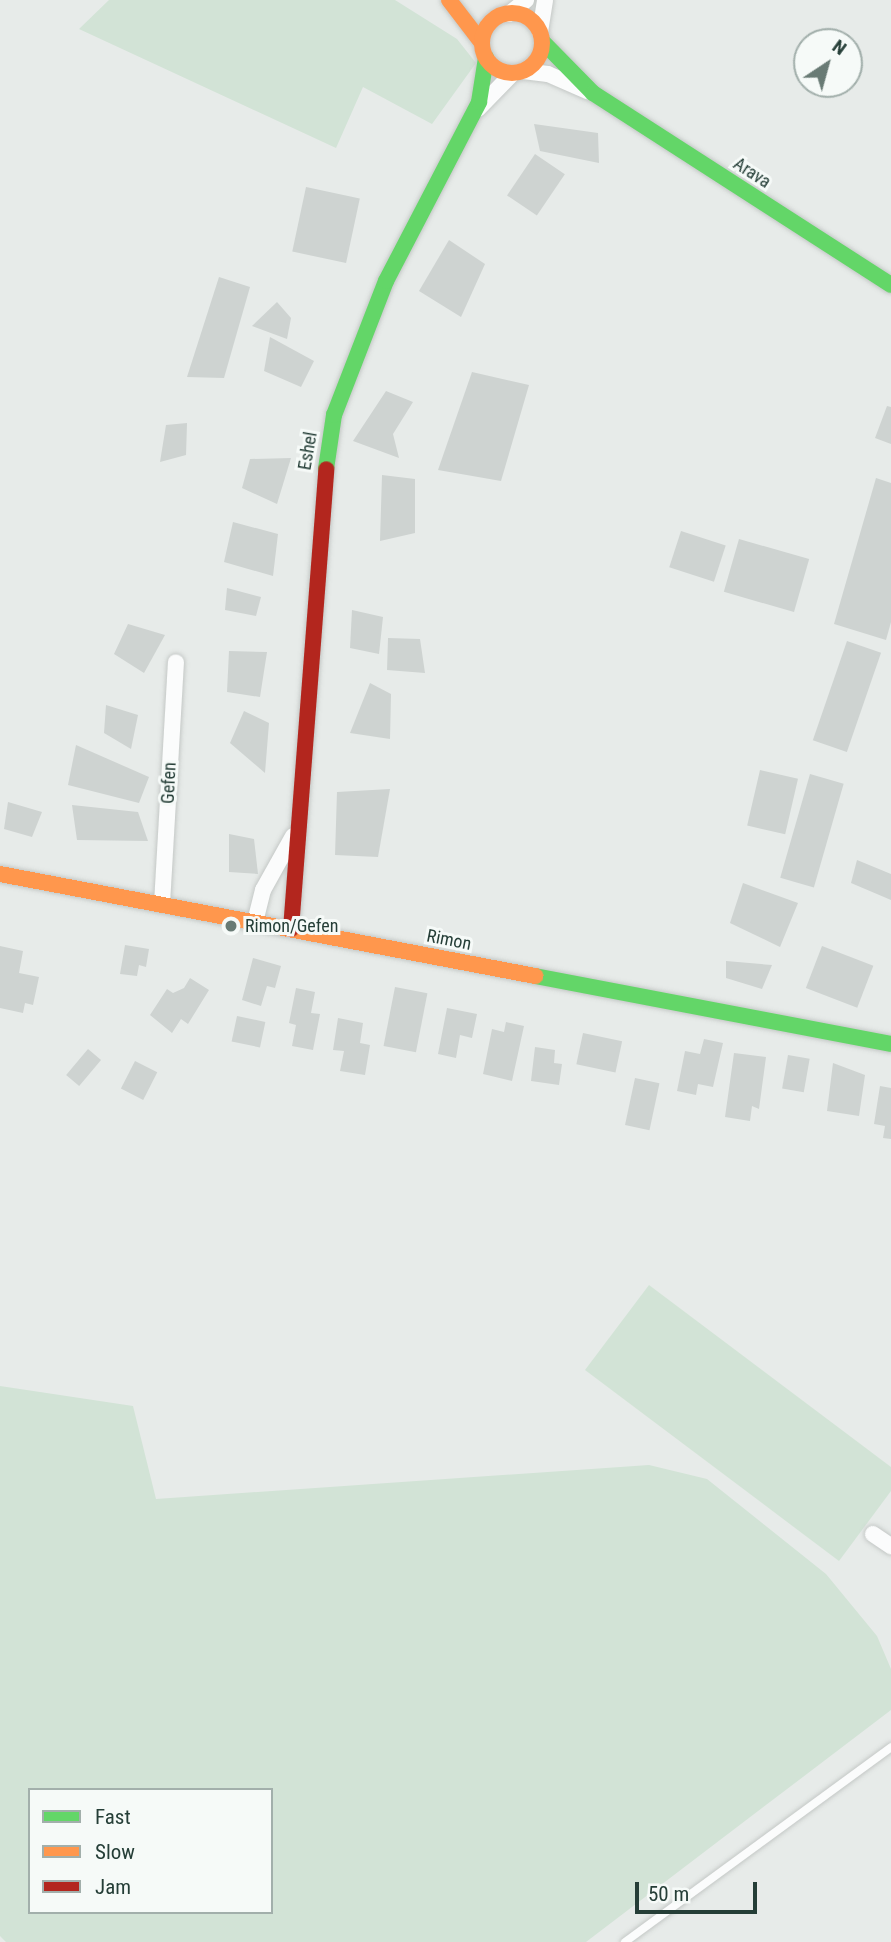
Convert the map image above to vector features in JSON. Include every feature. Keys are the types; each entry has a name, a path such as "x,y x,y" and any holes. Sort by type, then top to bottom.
{"street":[{"path":"449,0 498,69 518,72 537,59 545,0"},
{"path":"459,0 527,17 541,36"},
{"path":"484,51 486,28 526,0"},
{"name":"Arava","path":"541,36 593,93"},
{"name":"Eshel","path":"474,115 484,51"},
{"name":"Eshel","path":"291,929 296,824 322,482 334,415 386,281 474,115 518,72"},
{"name":"Arava","path":"518,72 548,74 593,93 891,285"},
{"name":"Gefen","path":"162,904 176,662"},
{"name":"Eshel","path":"255,922 263,890 292,842 296,824"},
{"name":"Rimon","path":"0,874 891,1044"},
{"path":"873,1534 891,1546"}],"lane":[{"path":"625,1942 891,1747"}],"green space":[{"path":"109,0 395,0 457,39 476,63 432,124 363,87 336,148 79,29"},
{"path":"649,1285 891,1467 891,1491 839,1561 585,1370"},
{"path":"0,1386 133,1406 156,1499 649,1465 707,1479 826,1574 877,1636 891,1669 891,1710 586,1942 6,1942 0,1936"}],"building":[{"path":"534,124 598,133 599,163 540,151"},
{"path":"535,154 565,174 537,216 507,195"},
{"path":"306,187 360,198 346,263 292,252"},
{"path":"449,240 485,264 461,317 419,291"},
{"path":"219,277 250,287 224,378 187,377"},
{"path":"277,302 291,318 287,339 252,326"},
{"path":"270,337 314,361 301,387 264,371"},
{"path":"472,372 529,385 501,481 438,470"},
{"path":"386,391 413,402 393,434 399,458 353,441"},
{"path":"887,406 891,407 891,444 875,438"},
{"path":"187,423 186,455 160,462 166,425"},
{"path":"291,458 277,504 242,488 250,459"},
{"path":"382,475 415,479 415,533 380,541"},
{"path":"876,478 891,483 891,622 886,640 834,624"},
{"path":"233,522 278,534 273,576 224,562"},
{"path":"681,531 726,546 714,582 669,567"},
{"path":"739,539 809,559 794,612 724,592"},
{"path":"227,588 261,597 256,616 225,610"},
{"path":"352,610 383,617 379,654 350,648"},
{"path":"128,624 165,635 144,673 114,654"},
{"path":"388,638 420,639 425,673 387,670"},
{"path":"847,641 881,653 847,752 813,740"},
{"path":"229,651 267,652 260,697 227,692"},
{"path":"370,683 391,694 390,739 350,733"},
{"path":"106,705 138,715 131,749 104,733"},
{"path":"244,711 269,723 265,773 230,743"},
{"path":"76,745 149,777 139,803 68,785"},
{"path":"760,770 798,779 785,834 747,826"},
{"path":"810,774 844,784 814,887 780,878"},
{"path":"390,789 378,857 335,855 337,792"},
{"path":"8,802 42,812 32,837 4,829"},
{"path":"72,805 138,812 148,841 77,840"},
{"path":"229,834 254,839 258,874 229,872"},
{"path":"857,860 891,874 891,900 851,883"},
{"path":"743,883 798,903 780,947 730,923"},
{"path":"125,945 149,949 146,967 139,965 137,976 120,974"},
{"path":"0,946 23,951 19,973 39,977 33,1005 25,1003 23,1013 0,1008"},
{"path":"822,946 873,966 857,1008 806,988"},
{"path":"253,958 281,966 275,988 267,986 261,1006 242,1000"},
{"path":"726,961 772,965 762,989 726,978"},
{"path":"190,978 209,990 188,1024 181,1019 172,1033 150,1015 167,989 173,993 184,988"},
{"path":"395,987 427,993 416,1052 384,1046"},
{"path":"296,988 315,992 311,1013 320,1014 313,1050 292,1046 296,1025 289,1023"},
{"path":"447,1008 477,1014 472,1038 460,1035 456,1058 438,1054"},
{"path":"237,1016 265,1022 260,1047 232,1041"},
{"path":"338,1018 363,1023 360,1043 370,1045 365,1075 340,1071 344,1051 333,1050"},
{"path":"506,1022 524,1026 512,1081 483,1074 492,1029 504,1032"},
{"path":"583,1033 622,1041 615,1073 576,1064"},
{"path":"704,1039 723,1043 713,1087 698,1084 696,1095 677,1091 685,1051 700,1054"},
{"path":"535,1047 555,1050 554,1063 562,1064 559,1085 531,1081"},
{"path":"88,1049 101,1060 79,1086 66,1075"},
{"path":"734,1053 766,1057 759,1109 752,1106 750,1121 725,1117"},
{"path":"788,1055 810,1059 804,1092 782,1088"},
{"path":"135,1061 157,1072 143,1100 121,1089"},
{"path":"833,1063 865,1075 859,1116 827,1111"},
{"path":"635,1078 659,1083 649,1130 625,1125"},
{"path":"880,1086 891,1088 891,1139 883,1138 885,1126 874,1124"}],"traffic: fast":[{"path":"542,41 593,93 891,285"},
{"path":"326,469 334,415 386,281 479,102 486,58"},
{"path":"535,976 891,1044"}],"traffic: slow":[{"path":"449,0 482,43"},
{"path":"512,13 533,22 542,43 533,64 512,73 491,64 482,43 491,22 512,13"},
{"path":"0,874 535,976"}],"traffic: jam":[{"path":"291,929 326,469"}],"place":[{"name":"Rimon/Gefen","path":"231,926"}]}
